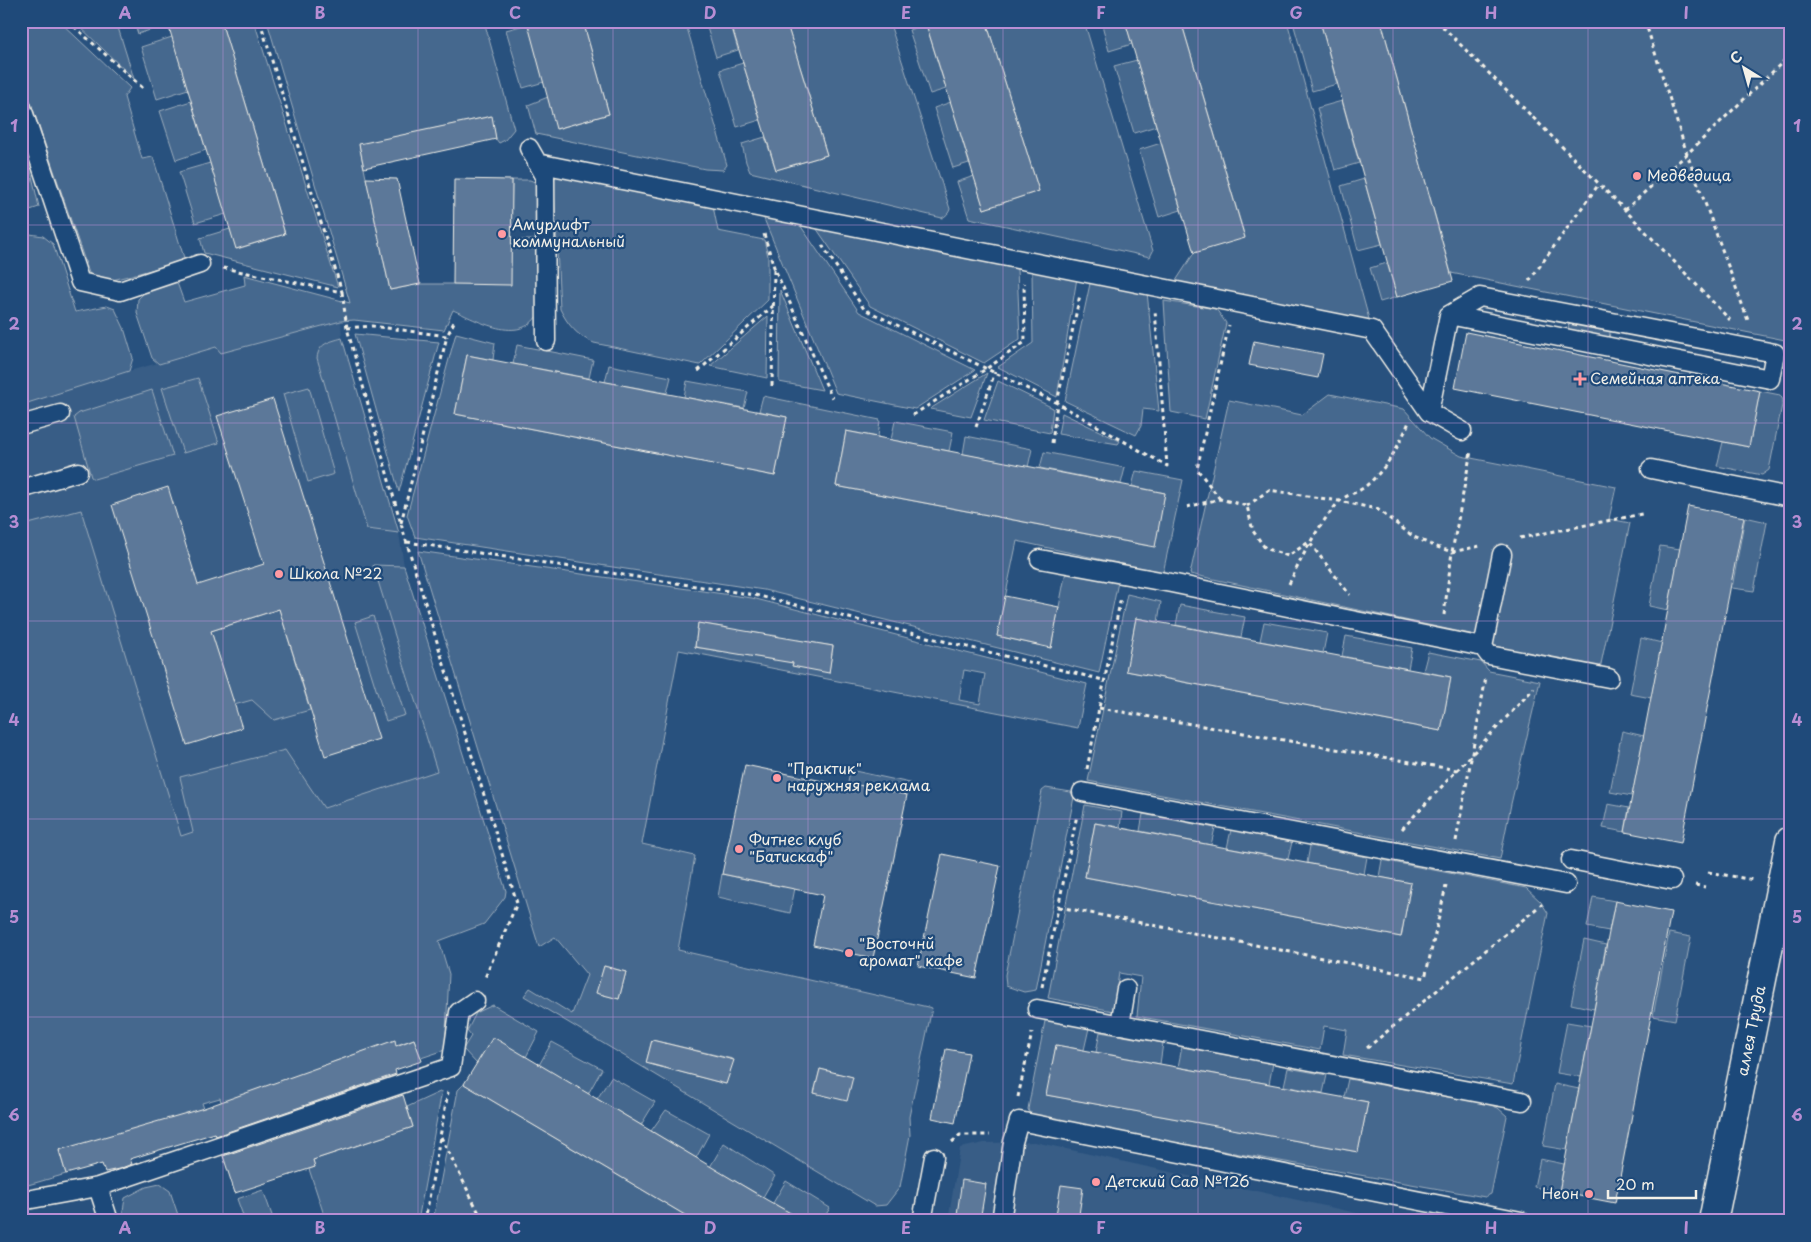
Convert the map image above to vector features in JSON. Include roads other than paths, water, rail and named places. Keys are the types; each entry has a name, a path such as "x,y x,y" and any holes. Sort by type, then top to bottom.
{"street":[{"name":"аллея Труда","path":"1714,1221 1790,841"}],"lane":[{"path":"21,105 80,282 120,291 200,264"},
{"path":"546,341 545,176 533,155 751,206 1372,330 1424,405 1467,437"},
{"path":"1424,405 1449,315 1480,297 1775,353 1770,379 1449,315"},
{"path":"21,425 60,414"},
{"path":"1651,469 1790,497"},
{"path":"21,489 78,472"},
{"path":"1486,651 1502,554"},
{"path":"1040,559 1125,576 1172,583 1442,638 1553,668 1609,678"},
{"path":"1082,792 1566,884"},
{"path":"1571,860 1672,880"},
{"path":"1120,1025 1126,989"},
{"path":"21,1201 98,1186 451,1067 459,1012 475,1001"},
{"path":"1037,1010 1522,1101"},
{"path":"1001,1221 1013,1142 1019,1121 1521,1221"},
{"path":"922,1221 934,1157"},
{"path":"98,1186 109,1221"}],"place":[{"name":"Медведица","path":"1637,176"},
{"name":"Амурлифт коммунальный","path":"502,234"},
{"name":"Семейная аптека","path":"1580,379"},
{"name":"Школа №22","path":"279,574"},
{"name":"\"Практик\" наружняя реклама","path":"777,778"},
{"name":"Фитнес клуб \"Батискаф\"","path":"739,849"},
{"name":"\"Восточнй аромат\" кафе","path":"849,953"},
{"name":"Детский Сад №126","path":"1096,1182"},
{"name":"Неон","path":"1589,1194"}]}
